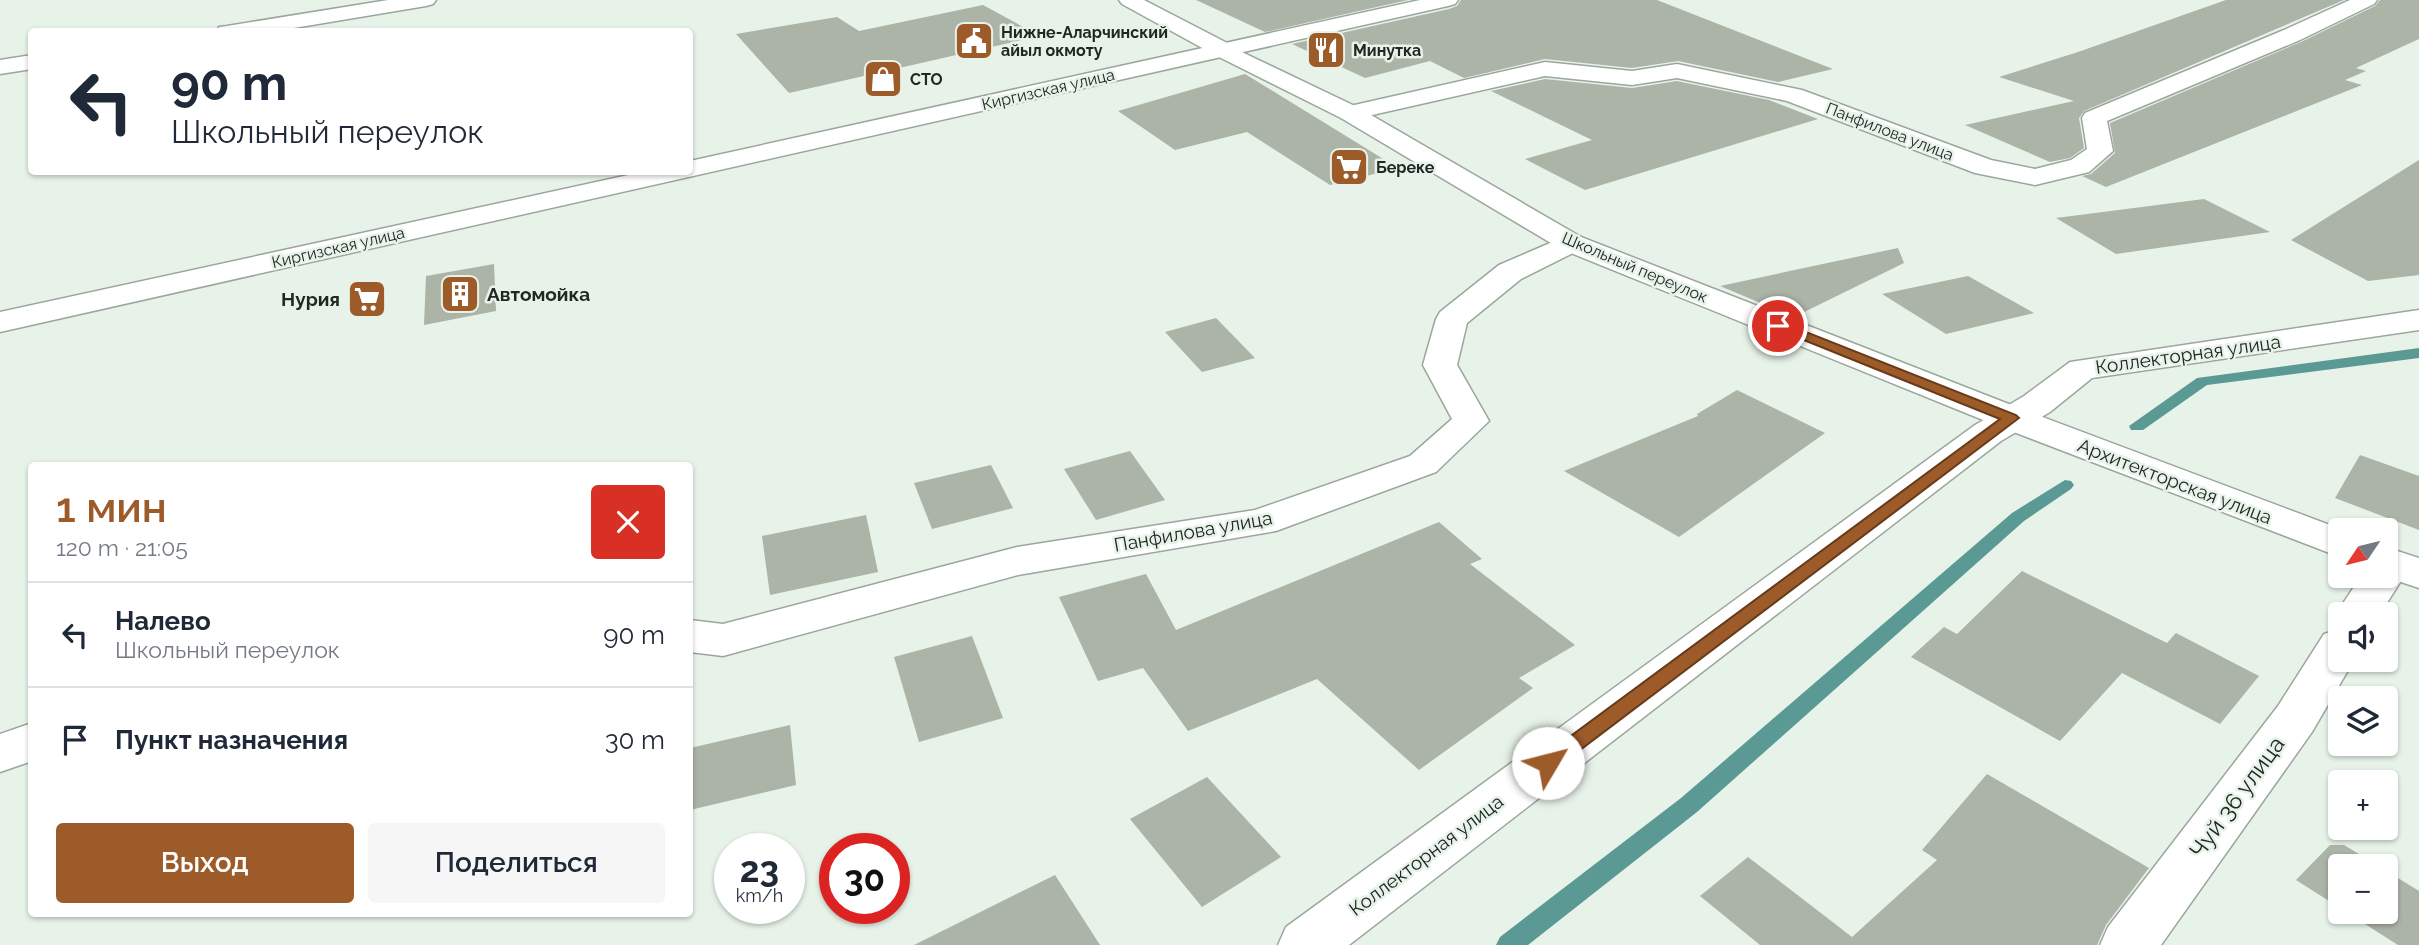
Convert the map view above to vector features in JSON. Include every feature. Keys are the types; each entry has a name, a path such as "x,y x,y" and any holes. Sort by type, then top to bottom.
{"street":[{"path":"252,28 426,0"},
{"name":"Школьный переулок","path":"1129,0 1350,113 1571,243 2011,418"},
{"name":"Киргизская улица","path":"693,168 1448,0"},
{"name":"Панфилова улица","path":"1350,113 1545,69 1632,78 1677,71 1794,94 1984,167 2035,177 2080,166 2100,151 2094,118 2292,35 2367,0"},
{"path":"0,67 28,63"},
{"name":"Киргизская улица","path":"0,322 663,175"},
{"name":"Панфилова улица","path":"693,636 723,640 1017,561 1262,522 1423,464 1471,421 1440,365 1452,319 1510,272 1571,243"},
{"name":"Коллекторная улица","path":"1306,945 2011,418 2037,404 2082,369 2419,320"},
{"name":"Архитекторская улица","path":"2011,418 2328,539"},
{"path":"2368,602 2379,588"},
{"name":"Чуй 36 улица","path":"2129,945 2295,719 2328,665"},
{"path":"0,753 28,743"}],"building":[{"path":"1196,0 1408,0 1265,32"},
{"path":"1461,0 1657,0 1833,69 1778,82 1678,61 1632,68 1545,59 1464,78 1430,61 1365,78 1292,44 1449,9 1457,6"},
{"path":"2226,0 2344,0 2084,111 2079,118 2084,148 2070,158 2050,162 1965,125 2074,101 1999,77"},
{"path":"2380,0 2419,0 2419,39 2356,68 2366,71 2345,80 2362,85 2106,187 2082,176 2091,174 2115,153 2110,123 2301,42 2375,6"},
{"path":"983,5 1040,36 789,93 736,34 837,17 859,31"},
{"path":"1245,74 1398,168 1330,185 1247,132 1175,150 1118,111"},
{"path":"1545,79 1632,88 1677,81 1769,100 1818,119 1585,190 1525,159 1592,140 1491,91"},
{"path":"2419,160 2419,275 2368,281 2291,240"},
{"path":"2204,199 2270,232 2116,254 2056,218"},
{"path":"1898,248 1904,263 1794,317 1720,286"},
{"name":"Автомойка","path":"494,264 496,311 424,325 426,276"},
{"path":"1968,276 2034,313 1946,334 1882,294"},
{"path":"1216,318 1255,358 1202,372 1165,332"},
{"path":"1737,390 1825,433 1679,537 1564,471 1698,416 1697,414"},
{"path":"1130,451 1165,500 1096,520 1064,469"},
{"path":"2360,455 2419,476 2419,530 2398,522 2398,518 2388,518 2335,498"},
{"path":"991,465 1013,508 932,529 914,483"},
{"path":"866,515 878,572 770,595 762,536"},
{"path":"1439,522 1482,559 1470,564 1575,645 1519,678 1533,688 1419,770 1317,679 1188,731 1143,668 1098,681 1059,597 1146,574 1176,630"},
{"path":"2022,571 2167,643 2176,633 2259,676 2220,724 2122,673 2060,741 1911,657 1944,627 1957,634"},
{"path":"972,636 1003,718 919,742 894,657"},
{"path":"790,725 796,785 693,809 693,747"},
{"path":"1987,774 2149,868 2106,925 2097,945 1760,945 1700,896 1748,857 1852,937 1937,860 1922,850"},
{"path":"1207,777 1281,857 1202,907 1130,819"},
{"path":"2330,845 2344,845 2359,854 2328,854 2328,900 2296,880"},
{"path":"1055,875 1100,945 914,945"},
{"path":"2398,878 2419,891 2419,945 2398,945 2365,924 2398,924"}],"waterway":[{"path":"2137,426 2203,381 2419,353"},
{"path":"1509,945 1689,805 2018,517 2065,485"}],"place":[{"name":"Нижне-Аларчинский айыл окмоту","path":"974,41"},
{"name":"Минутка","path":"1326,50"},
{"name":"СТО","path":"883,79"},
{"name":"Береке","path":"1349,167"},
{"name":"Автомойка","path":"460,294"},
{"name":"Нурия","path":"367,299"}],"route":[{"path":"1548,763 2011,418 1778,326"}]}
